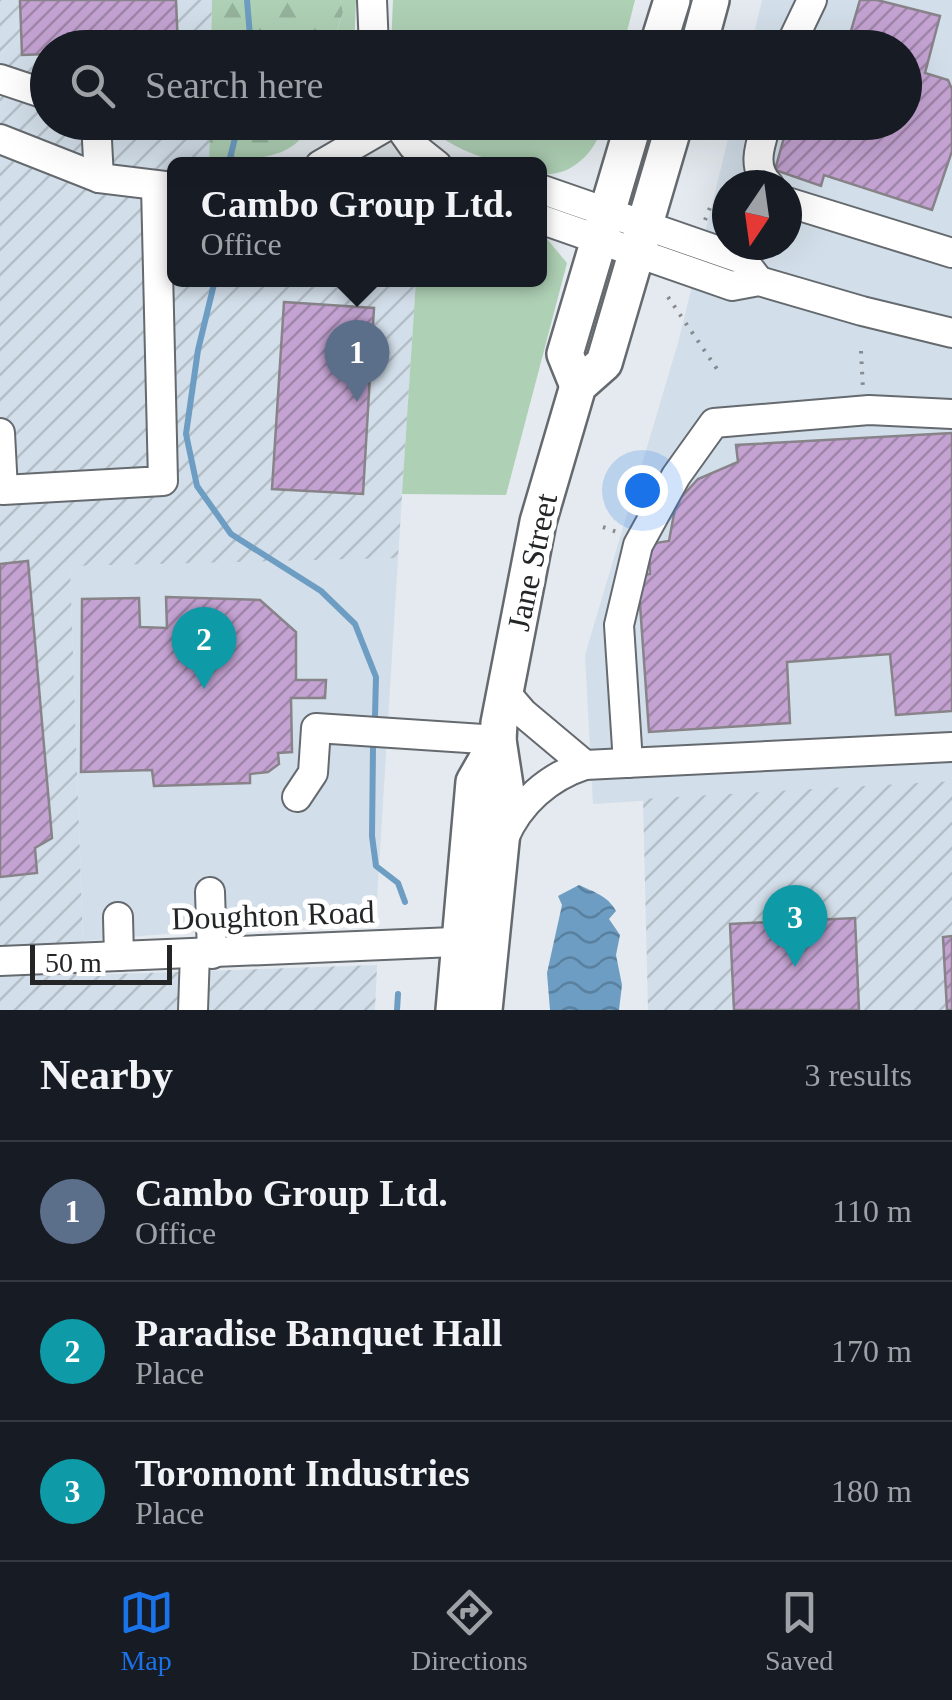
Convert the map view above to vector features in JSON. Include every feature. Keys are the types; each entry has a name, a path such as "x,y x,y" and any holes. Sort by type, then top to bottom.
{"main road":[{"path":"663,30 672,0"},
{"path":"703,30 711,0"},
{"name":"Jane Street","path":"578,386 565,354 628,140"},
{"name":"Jane Street","path":"454,1010 501,844 506,792 498,740 538,522 578,386 604,363 670,140"},
{"name":"Jane Street","path":"484,1010 475,941 474,782 498,740"}],"street":[{"path":"372,0 373,30"},
{"path":"798,30 812,0"},
{"path":"0,78 30,89"},
{"path":"0,140 98,178 165,187 163,482 2,493 0,433"},
{"path":"97,140 98,178"},
{"path":"332,157 363,140"},
{"path":"408,140 427,157"},
{"path":"760,170 757,155 762,140"},
{"path":"547,193 602,226 639,240 742,259 760,281 952,333"},
{"path":"802,207 952,253"},
{"path":"547,220 602,226"},
{"path":"628,763 619,625 638,545 676,476 714,423 864,410 952,414"},
{"path":"505,692 523,713 585,765"},
{"path":"298,798 313,773 316,728 498,740"},
{"path":"501,844 521,808 558,775 585,765 952,747"},
{"path":"192,1010 204,954 210,892"},
{"path":"118,917 120,956"},
{"name":"Doughton Road","path":"0,961 475,941"}],"path":[{"path":"704,223 712,204"},
{"path":"668,297 718,368"},
{"path":"861,351 864,410"}],"shaded area":[{"path":"0,0 212,0 211,30 30,30 30,140 210,140 209,157 167,157 167,287 416,287 398,558 70,566 84,975 377,965 375,1010 0,1010"},
{"path":"762,0 952,0 952,781 593,804 585,655 678,343 712,204 712,260 802,260 802,170 720,170 728,140 922,140 922,30 755,30"},
{"path":"398,558 376,916 83,941 70,565"},
{"path":"952,781 952,1010 648,1010 643,799"}],"green space":[{"path":"212,0 340,0 343,12 337,30 211,30"},
{"path":"340,0 356,0 355,30 338,30 343,12"},
{"path":"393,0 635,0 627,30 392,30"},
{"path":"210,140 299,140 281,152 262,157 209,157"},
{"path":"445,140 596,140 576,164 549,174 547,157 484,157"},
{"path":"547,239 567,263 506,495 402,494 416,287 547,287"}],"water":[{"path":"579,885 605,898 616,911 609,919 620,935 616,955 622,985 619,1010 550,1010 547,973 562,905 558,896"}],"building":[{"path":"20,0 176,0 177,30 30,30 30,55 22,55"},
{"path":"860,0 877,0 940,16 925,73 948,80 952,89 952,151 932,210 824,175 821,186 802,179 802,170 775,170 783,140 922,140 922,30 851,30"},
{"path":"284,302 374,308 363,494 272,489"},
{"path":"952,433 952,711 896,715 890,654 787,662 790,723 649,732 638,576 650,574 649,544 669,541 676,503 698,479 738,462 736,445"},
{"path":"28,561 52,838 35,848 37,873 0,877 0,564"},
{"path":"166,597 260,600 296,632 296,680 326,680 325,698 291,698 292,752 278,753 279,764 268,772 250,774 250,783 154,786 152,770 81,772 82,599 139,598 140,627 167,628"},
{"path":"855,918 859,1010 734,1010 730,924"},
{"path":"952,936 952,1010 947,1010 943,937"}],"waterway":[{"path":"247,0 250,30"},
{"path":"230,157 234,140"},
{"path":"213,287 198,350 186,434 197,486 231,534 321,591 355,624 376,677 375,716"},
{"path":"373,747 372,836 376,866 398,883 405,902"},
{"path":"397,1010 398,994"}],"place":[{"name":"Cambo Group Ltd.","path":"357,402"},
{"name":"Paradise Banquet Hall","path":"204,689"},
{"name":"Toromont Industries","path":"795,967"}]}
